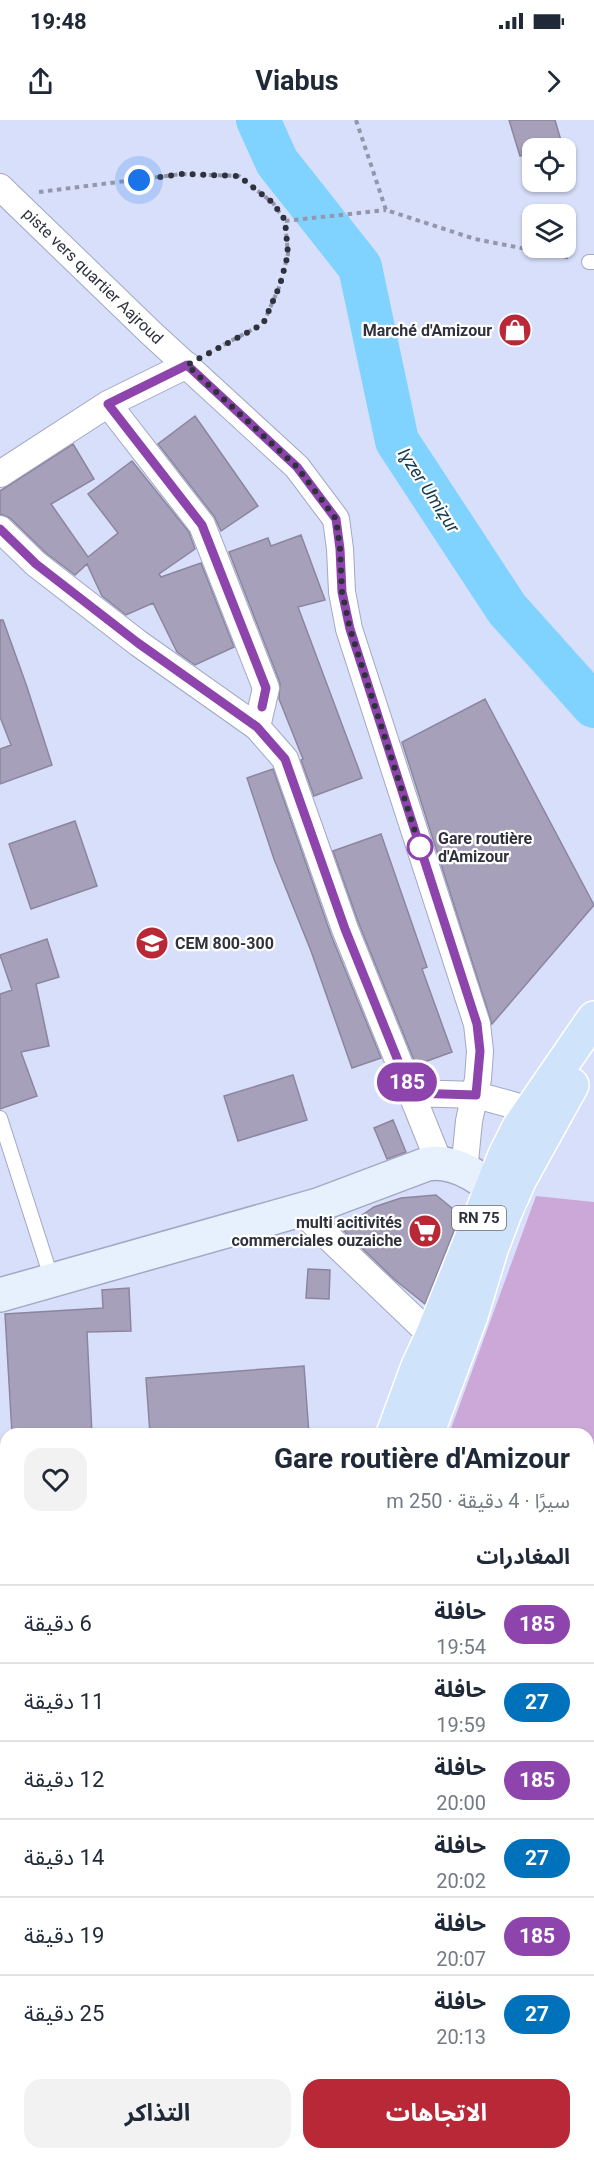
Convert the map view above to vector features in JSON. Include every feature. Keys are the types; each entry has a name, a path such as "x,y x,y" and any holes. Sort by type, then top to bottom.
{"main road":[{"name":"RN 75","path":"395,1428 418,1366 432,1336 476,1180 519,1127 594,1018"},
{"name":"RN 75","path":"476,1180 555,1114 594,1050"},
{"path":"0,1295 318,1205 417,1167 476,1180"},
{"name":"RN 75","path":"430,1428 471,1316 491,1250 476,1180"}],"street":[{"name":"piste vers quartier Aajroud","path":"4,191 297,467 336,519 342,592 350,629 477,1024 480,1051 476,1095 469,1121 476,1180"},
{"path":"0,474 108,404 187,365"},
{"path":"108,404 202,525 266,688 257,727"},
{"path":"0,529 36,564 138,643 257,727 285,759 345,929 411,1093 476,1180"},
{"path":"411,1093 476,1095 531,1110"},
{"path":"300,1210 432,1336"}],"lane":[{"path":"0,1118 52,1280"}],"path":[{"path":"357,120 386,210"},
{"path":"4,191 182,174 239,176 273,203 285,220 288,254 280,285 263,324 187,365"},
{"path":"285,220 386,210 475,239 592,262"}],"shaded area":[{"path":"536,1196 594,1202 594,1428 451,1428"}],"building":[{"path":"509,120 555,120 560,138 522,138 522,155 520,156"},
{"path":"195,416 258,506 221,531 214,516 158,444"},
{"path":"73,444 94,479 51,504 88,557 118,533 88,494 132,461 189,532 195,549 159,574 161,577 201,563 234,647 195,665 177,652 153,603 126,615 102,596 87,564 75,575 46,553 10,518 0,514 0,491"},
{"path":"301,535 325,600 298,607 362,778 314,796 301,760 303,759 279,699 280,683 229,552 268,538 271,546"},
{"path":"0,620 3,620 52,765 0,784 0,749 11,745 0,717"},
{"name":"Gare routière d'Amizour","path":"485,699 594,905 492,1024 402,742"},
{"path":"273,769 331,935 381,1058 352,1068 311,951 274,859 247,778"},
{"path":"75,821 97,886 31,909 9,844"},
{"path":"381,834 427,967 422,969 452,1052 416,1065 359,924 333,851"},
{"path":"47,939 59,977 36,984 49,1046 21,1052 37,1096 0,1109 0,994 12,990 0,955"},
{"path":"293,1075 307,1120 238,1141 224,1096"},
{"path":"393,1120 406,1152 387,1159 374,1128"},
{"path":"436,1195 453,1209 458,1221 425,1304 395,1280 344,1231 349,1224 374,1207 401,1198"},
{"path":"308,1269 330,1270 329,1299 306,1298"},
{"path":"129,1288 131,1331 87,1332 92,1428 12,1428 5,1314 103,1308 102,1290"},
{"path":"304,1366 309,1428 150,1428 146,1378"}],"waterway":[{"name":"Iɣzer Umiẓur","path":"258,120 277,162 360,267 397,441 507,609 594,706"}],"bus line":[{"name":"185","path":"0,529 36,564 138,643 257,727 285,759 345,929 411,1093 476,1095 480,1051 477,1024 350,629 342,592 336,519 297,467 187,365 108,404 202,525 266,688 262,707"}],"place":[{"name":"Marché d'Amizour","path":"515,330"},
{"name":"Gare routière d'Amizour","path":"420,847"},
{"name":"CEM 800-300","path":"152,943"},
{"name":"multi acitivités commerciales ouzaiche","path":"425,1231"}],"route":[{"path":"139,180 182,174 239,176 273,203 285,220 288,254 280,285 263,324 187,365 297,467 336,519 342,592 350,629 420,847"}]}
